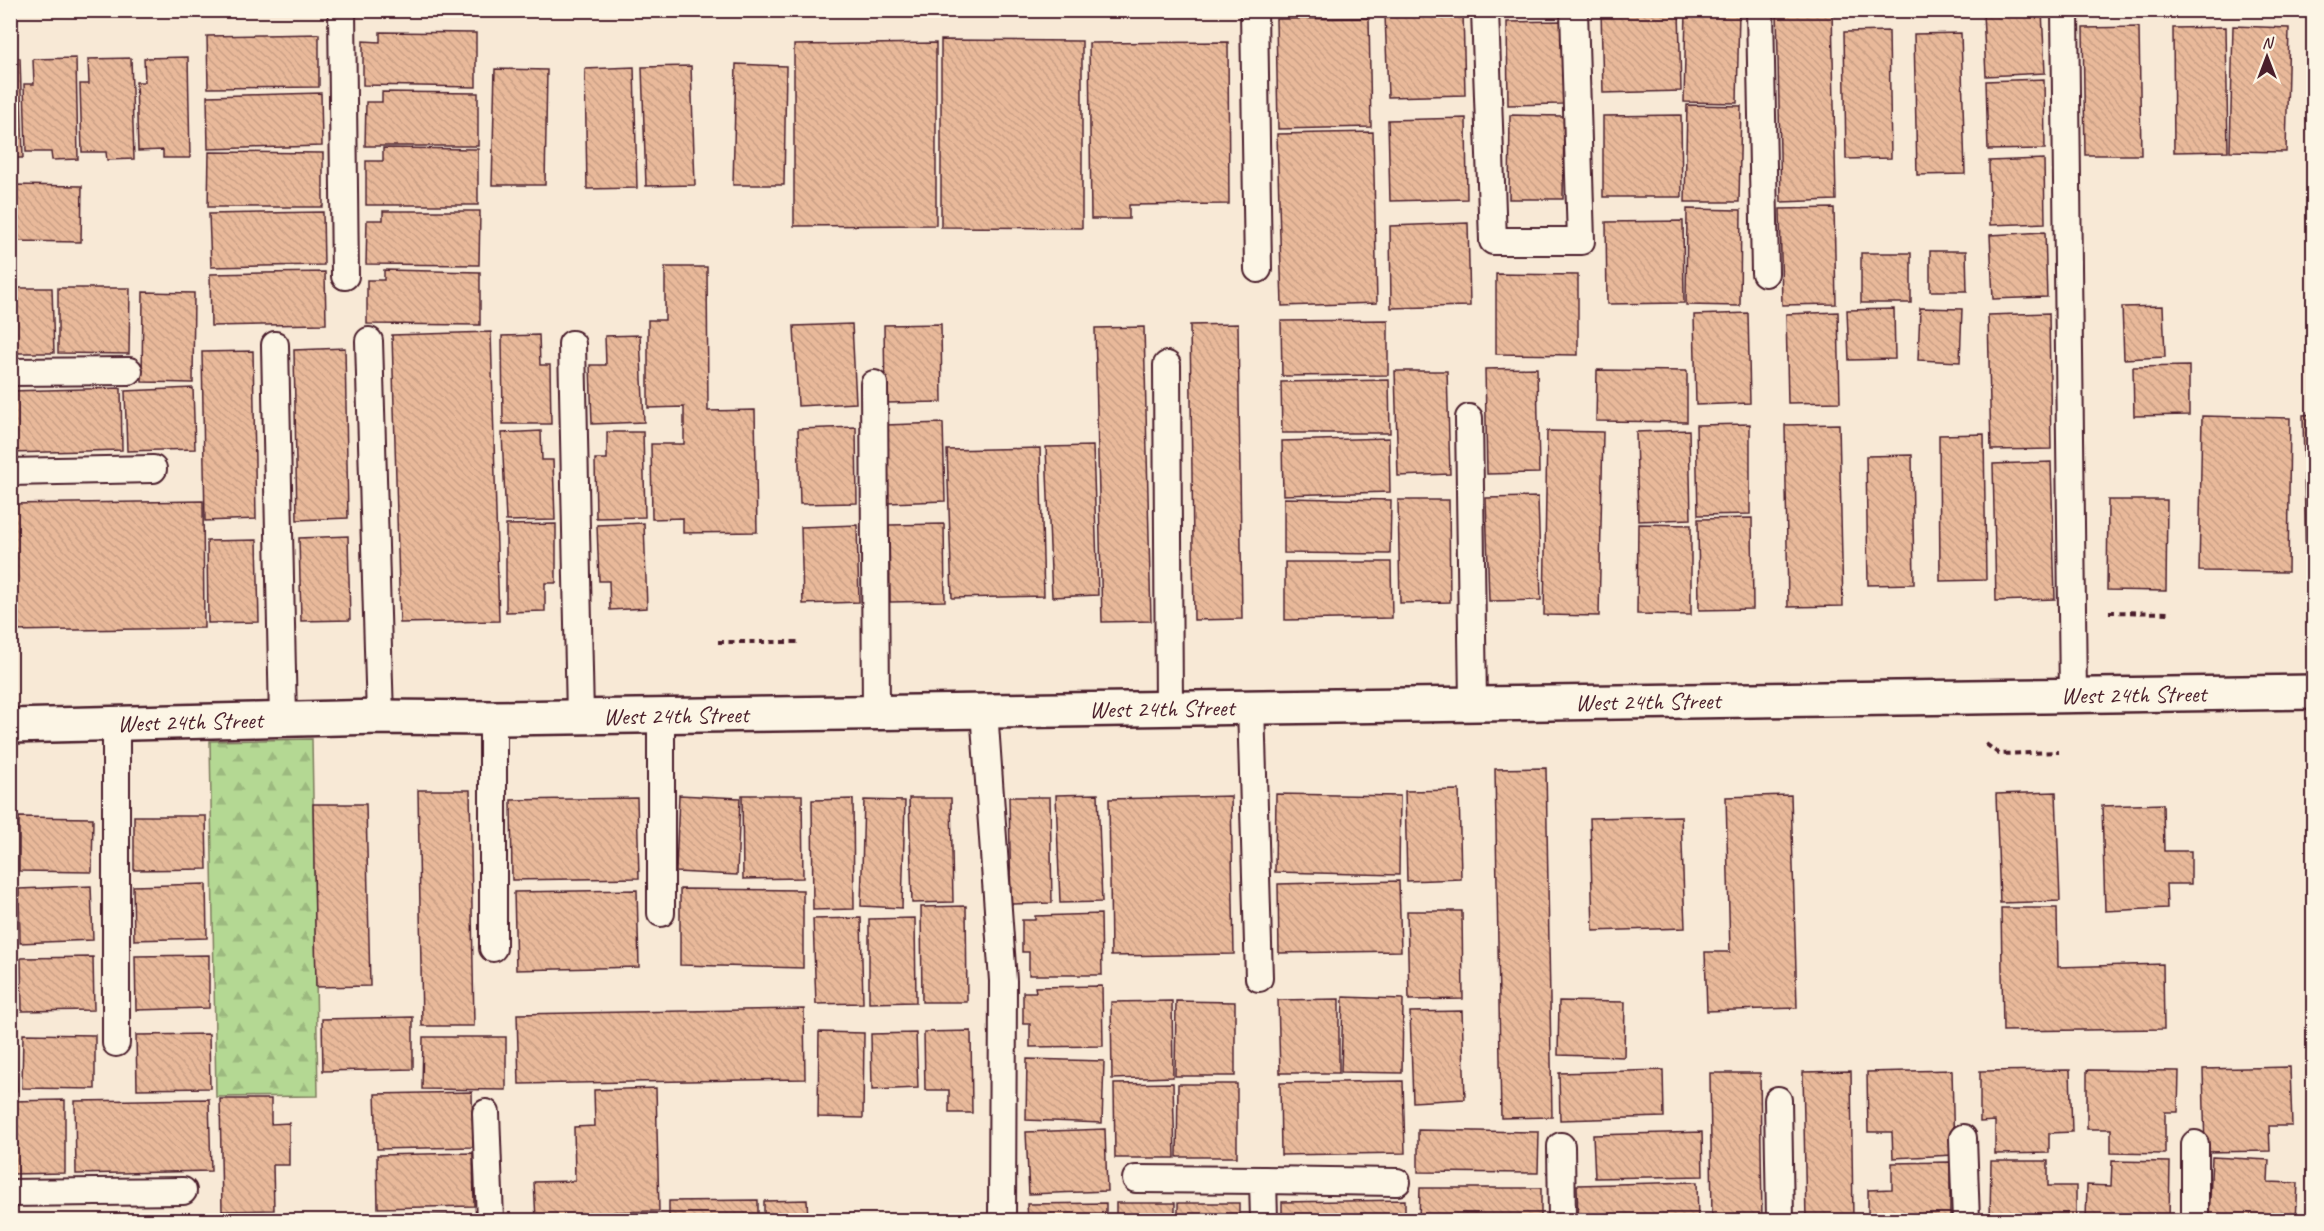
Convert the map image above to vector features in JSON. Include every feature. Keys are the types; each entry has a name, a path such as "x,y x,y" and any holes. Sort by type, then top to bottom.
{"street":[{"name":"West 24th Street","path":"10,726 380,717 493,718 2313,692"}],"lane":[{"path":"342,10 345,276"},
{"path":"1254,10 1258,269"},
{"path":"1485,10 1492,241 1581,241 1574,10"},
{"path":"1760,10 1765,273"},
{"path":"2065,10 2073,695"},
{"path":"369,341 380,717"},
{"path":"572,344 580,716"},
{"path":"274,345 283,719"},
{"path":"1167,364 1169,707"},
{"path":"10,372 129,370"},
{"path":"874,384 876,711"},
{"path":"1469,418 1473,703"},
{"path":"10,472 153,469"},
{"path":"1251,706 1259,978"},
{"path":"984,710 1003,981 1002,1221"},
{"path":"661,715 661,913"},
{"path":"493,718 493,948"},
{"path":"116,724 116,1043"},
{"path":"1778,1100 1780,1221"},
{"path":"486,1113 490,1221"},
{"path":"1963,1138 1966,1221"},
{"path":"2195,1143 2195,1221"},
{"path":"1561,1146 1562,1221"},
{"path":"1136,1179 1397,1182"},
{"path":"1263,1180 1264,1221"},
{"path":"10,1193 183,1191"}],"path":[{"path":"2105,612 2172,612"},
{"path":"718,642 801,642"},
{"path":"1986,744 1999,754 2058,752"}],"green space":[{"path":"312,739 318,1096 216,1097 210,741"}],"building":[{"path":"1601,10 1679,10 1681,91 1603,93"},
{"path":"1686,10 1739,11 1737,103 1684,102"},
{"path":"1777,10 1832,10 1836,200 1781,202"},
{"path":"1463,11 1465,95 1388,97 1385,14"},
{"path":"2042,11 2045,73 1986,76 1983,13"},
{"path":"1369,18 1371,127 1278,129 1276,19"},
{"path":"1562,21 1563,104 1508,105 1507,22"},
{"path":"2233,26 2289,28 2286,152 2230,151"},
{"path":"2139,27 2141,155 2085,155 2083,28"},
{"path":"2226,27 2228,151 2174,152 2173,28"},
{"path":"1889,31 1891,158 1846,159 1844,32"},
{"path":"380,32 476,33 476,87 363,85 363,41 380,42"},
{"path":"1961,33 1965,174 1917,175 1914,34"},
{"path":"319,34 319,87 208,88 207,36"},
{"path":"941,40 1082,41 1082,228 941,227"},
{"path":"1228,42 1229,204 1129,205 1129,219 1091,219 1089,43"},
{"path":"936,43 936,225 794,226 794,45"},
{"path":"188,57 190,158 163,158 163,150 138,151 136,82 145,82 144,58"},
{"path":"10,58 20,58 23,158 10,158"},
{"path":"76,58 78,159 52,160 51,152 26,152 24,84 34,84 33,59"},
{"path":"131,58 134,159 107,160 106,152 82,152 80,84 89,84 88,59"},
{"path":"736,64 786,66 784,185 733,185"},
{"path":"691,66 695,185 646,186 642,67"},
{"path":"634,67 637,188 587,189 585,69"},
{"path":"495,69 547,70 545,185 492,185"},
{"path":"2044,79 2045,149 1988,150 1986,81"},
{"path":"382,92 478,93 478,146 365,146 366,102 382,102"},
{"path":"321,93 322,146 208,149 207,96"},
{"path":"1687,105 1741,106 1739,202 1685,202"},
{"path":"1510,115 1564,116 1563,199 1509,199"},
{"path":"1681,115 1682,197 1603,197 1603,116"},
{"path":"1466,118 1467,199 1390,201 1388,120"},
{"path":"1373,132 1377,303 1282,306 1277,134"},
{"path":"383,148 478,149 478,205 366,205 366,161 383,161"},
{"path":"209,152 323,153 323,207 208,207"},
{"path":"2044,159 2045,223 1990,225 1989,161"},
{"path":"10,185 82,186 81,242 10,241"},
{"path":"1834,208 1836,304 1782,305 1780,209"},
{"path":"1687,209 1741,210 1740,306 1686,305"},
{"path":"383,211 480,211 479,265 366,264 367,220 383,220"},
{"path":"323,212 324,265 211,267 209,214"},
{"path":"1683,221 1684,303 1607,304 1606,222"},
{"path":"1468,223 1470,306 1391,308 1390,226"},
{"path":"2045,232 2047,297 1993,299 1990,235"},
{"path":"1930,251 1966,251 1967,291 1930,291"},
{"path":"1861,253 1911,253 1911,303 1861,303"},
{"path":"665,267 707,267 708,411 755,410 757,532 683,533 683,518 652,519 651,444 684,444 684,407 648,408 648,320 665,320"},
{"path":"384,270 480,272 480,325 367,324 367,280 384,280"},
{"path":"325,272 326,324 211,326 210,274"},
{"path":"1496,274 1578,275 1578,355 1496,354"},
{"path":"10,288 52,288 54,353 10,353"},
{"path":"58,288 130,288 129,354 58,353"},
{"path":"143,292 194,293 193,383 142,382"},
{"path":"2163,306 2165,357 2124,359 2122,307"},
{"path":"1920,308 1962,309 1960,362 1918,360"},
{"path":"1894,309 1895,359 1849,360 1847,310"},
{"path":"1838,312 1840,402 1788,403 1786,314"},
{"path":"1748,313 1750,403 1696,405 1694,315"},
{"path":"2049,313 2051,449 1991,450 1988,315"},
{"path":"1388,320 1388,375 1282,376 1281,321"},
{"path":"852,324 856,403 798,406 794,326"},
{"path":"941,324 942,402 885,403 884,325"},
{"path":"1238,324 1242,619 1194,620 1190,325"},
{"path":"1144,327 1151,621 1102,622 1095,328"},
{"path":"491,332 499,621 400,623 392,335"},
{"path":"539,335 540,365 550,365 551,424 503,424 502,336"},
{"path":"640,335 644,422 592,424 590,365 606,365 605,336"},
{"path":"345,348 348,518 297,520 294,350"},
{"path":"253,351 256,519 205,521 202,352"},
{"path":"2189,366 2189,415 2134,416 2133,367"},
{"path":"1537,368 1539,473 1487,474 1485,369"},
{"path":"1597,370 1687,371 1687,422 1596,421"},
{"path":"1395,371 1447,371 1450,474 1398,476"},
{"path":"1389,380 1390,433 1282,433 1281,382"},
{"path":"121,388 122,450 10,453 10,391"},
{"path":"193,388 195,449 127,451 125,391"},
{"path":"2314,414 2314,569 2306,569 2303,415"},
{"path":"2202,416 2290,418 2288,572 2199,571"},
{"path":"943,423 945,501 888,503 885,425"},
{"path":"1750,424 1750,514 1698,515 1696,425"},
{"path":"1839,424 1843,606 1788,607 1785,425"},
{"path":"856,427 857,503 800,504 798,429"},
{"path":"1689,430 1691,519 1638,521 1636,432"},
{"path":"541,431 542,460 553,460 555,520 506,521 502,433"},
{"path":"1547,431 1603,432 1599,616 1544,615"},
{"path":"607,432 643,432 645,517 596,518 595,459 607,459"},
{"path":"1984,434 1986,580 1940,581 1939,435"},
{"path":"1389,438 1390,492 1283,495 1282,441"},
{"path":"1093,446 1098,595 1052,597 1046,447"},
{"path":"1040,448 1044,596 952,598 947,450"},
{"path":"1912,455 1914,584 1868,585 1866,456"},
{"path":"2051,462 2055,599 1996,601 1993,464"},
{"path":"1538,497 1541,600 1489,601 1486,498"},
{"path":"1284,498 1391,500 1390,554 1284,553"},
{"path":"1398,500 1449,500 1450,602 1400,603"},
{"path":"2108,500 2167,500 2166,591 2107,590"},
{"path":"203,501 204,628 10,631 10,504"},
{"path":"1752,518 1753,609 1699,610 1698,519"},
{"path":"644,523 647,608 610,610 609,581 599,581 597,525"},
{"path":"556,524 556,583 545,583 545,611 506,612 506,525"},
{"path":"944,524 945,601 890,602 889,525"},
{"path":"1638,524 1691,525 1691,615 1637,614"},
{"path":"857,525 859,602 803,604 801,527"},
{"path":"348,536 350,620 301,621 299,538"},
{"path":"257,540 259,622 208,623 207,541"},
{"path":"1285,562 1391,562 1392,618 1285,620"},
{"path":"1546,768 1552,1117 1501,1118 1495,769"},
{"path":"418,790 470,790 474,1026 422,1026"},
{"path":"1459,790 1461,879 1407,881 1405,791"},
{"path":"2056,792 2060,901 2000,903 1996,794"},
{"path":"1098,794 1102,902 1060,903 1056,795"},
{"path":"1276,794 1400,796 1399,875 1275,872"},
{"path":"679,795 740,798 737,875 676,872"},
{"path":"742,795 802,795 803,878 743,879"},
{"path":"1791,795 1797,1008 1707,1011 1705,952 1730,952 1726,797"},
{"path":"1231,796 1234,954 1111,956 1109,799"},
{"path":"1009,797 1050,797 1052,903 1011,904"},
{"path":"637,798 639,878 512,880 511,800"},
{"path":"909,798 951,798 953,902 912,903"},
{"path":"853,799 854,909 813,910 812,800"},
{"path":"864,800 905,801 902,908 861,906"},
{"path":"313,804 366,804 370,986 316,987"},
{"path":"2163,804 2164,851 2191,851 2191,884 2166,884 2167,908 2105,911 2102,806"},
{"path":"10,812 12,812 13,875 10,875"},
{"path":"134,816 206,816 207,869 134,870"},
{"path":"1681,816 1685,928 1593,931 1590,818"},
{"path":"19,817 93,818 92,872 19,871"},
{"path":"1399,881 1401,951 1279,953 1278,884"},
{"path":"10,883 14,883 14,944 10,944"},
{"path":"206,884 207,938 134,940 133,886"},
{"path":"91,886 93,940 20,943 19,889"},
{"path":"680,889 803,890 803,968 680,965"},
{"path":"637,890 639,967 516,970 514,892"},
{"path":"966,906 967,1002 922,1002 921,907"},
{"path":"2001,908 2057,908 2058,967 2163,964 2164,1029 2003,1031"},
{"path":"1407,911 1462,911 1463,999 1409,1000"},
{"path":"1101,914 1102,975 1029,975 1029,952 1022,952 1022,920 1035,920 1035,916"},
{"path":"861,918 863,1003 816,1004 813,919"},
{"path":"915,918 916,1002 869,1003 869,919"},
{"path":"10,953 13,953 14,1014 10,1014"},
{"path":"209,955 209,1008 136,1010 135,956"},
{"path":"93,957 94,1010 22,1011 21,958"},
{"path":"1102,986 1103,1046 1030,1047 1030,1024 1023,1024 1023,992 1036,992 1035,987"},
{"path":"1343,997 1403,999 1402,1073 1341,1072"},
{"path":"1339,999 1339,1073 1280,1073 1278,1000"},
{"path":"1172,1001 1173,1077 1112,1079 1111,1002"},
{"path":"1176,1001 1235,1002 1235,1076 1175,1076"},
{"path":"1559,1001 1625,1002 1624,1057 1558,1055"},
{"path":"804,1009 805,1079 519,1084 517,1014"},
{"path":"1462,1011 1465,1099 1413,1102 1410,1012"},
{"path":"413,1017 413,1069 323,1071 322,1019"},
{"path":"10,1029 15,1029 17,1091 10,1091"},
{"path":"971,1031 972,1113 949,1113 949,1090 925,1090 924,1032"},
{"path":"819,1032 864,1033 863,1118 818,1117"},
{"path":"916,1033 918,1088 872,1090 871,1034"},
{"path":"23,1034 95,1035 95,1089 22,1088"},
{"path":"209,1034 210,1088 137,1089 136,1035"},
{"path":"423,1037 506,1037 506,1090 422,1089"},
{"path":"1027,1059 1104,1061 1102,1123 1026,1120"},
{"path":"2290,1067 2292,1126 2269,1126 2270,1151 2205,1152 2203,1069"},
{"path":"1663,1070 1664,1117 1560,1120 1559,1073"},
{"path":"1952,1070 1954,1155 1893,1158 1892,1132 1868,1132 1867,1072"},
{"path":"2070,1070 2072,1132 2049,1133 2049,1153 1995,1154 1995,1121 1980,1122 1980,1071"},
{"path":"2087,1070 2179,1071 2178,1112 2165,1112 2165,1154 2111,1153 2111,1129 2087,1129"},
{"path":"1851,1071 1853,1220 1806,1220 1803,1072"},
{"path":"1710,1073 1760,1073 1762,1220 1712,1220"},
{"path":"1403,1081 1405,1153 1281,1155 1280,1083"},
{"path":"1173,1083 1175,1158 1115,1158 1114,1084"},
{"path":"1178,1084 1237,1084 1237,1157 1177,1157"},
{"path":"656,1088 659,1211 614,1212 614,1220 536,1220 534,1182 575,1181 574,1127 595,1126 594,1090"},
{"path":"472,1092 473,1147 377,1149 375,1094"},
{"path":"209,1099 211,1171 76,1174 75,1101"},
{"path":"220,1099 271,1099 271,1124 289,1123 289,1165 273,1165 274,1210 222,1211"},
{"path":"65,1100 65,1173 10,1174 10,1101"},
{"path":"1105,1129 1107,1191 1029,1194 1026,1132"},
{"path":"1418,1130 1539,1132 1538,1173 1418,1172"},
{"path":"1702,1132 1703,1176 1595,1178 1593,1135"},
{"path":"473,1153 474,1206 378,1208 377,1155"},
{"path":"2212,1157 2269,1160 2268,1182 2298,1183 2296,1220 2209,1220"},
{"path":"1991,1161 2048,1161 2048,1186 2076,1186 2076,1220 1990,1220"},
{"path":"2112,1161 2170,1162 2169,1220 2086,1220 2087,1185 2111,1186"},
{"path":"1950,1162 1950,1220 1868,1220 1868,1190 1892,1189 1892,1163"},
{"path":"1697,1182 1698,1220 1578,1220 1577,1185"},
{"path":"1420,1188 1541,1188 1541,1220 1419,1220"},
{"path":"758,1200 758,1220 669,1220 669,1201"},
{"path":"807,1200 808,1220 764,1220 764,1201"},
{"path":"1405,1200 1405,1220 1282,1220 1282,1202"},
{"path":"1106,1203 1106,1220 1028,1220 1027,1204"},
{"path":"1116,1203 1175,1203 1175,1220 1116,1220"},
{"path":"1178,1203 1239,1203 1239,1220 1178,1220"},
{"path":"476,1215 476,1220 379,1220 379,1216"},
{"path":"958,1215 958,1220 896,1220 896,1217"}]}
